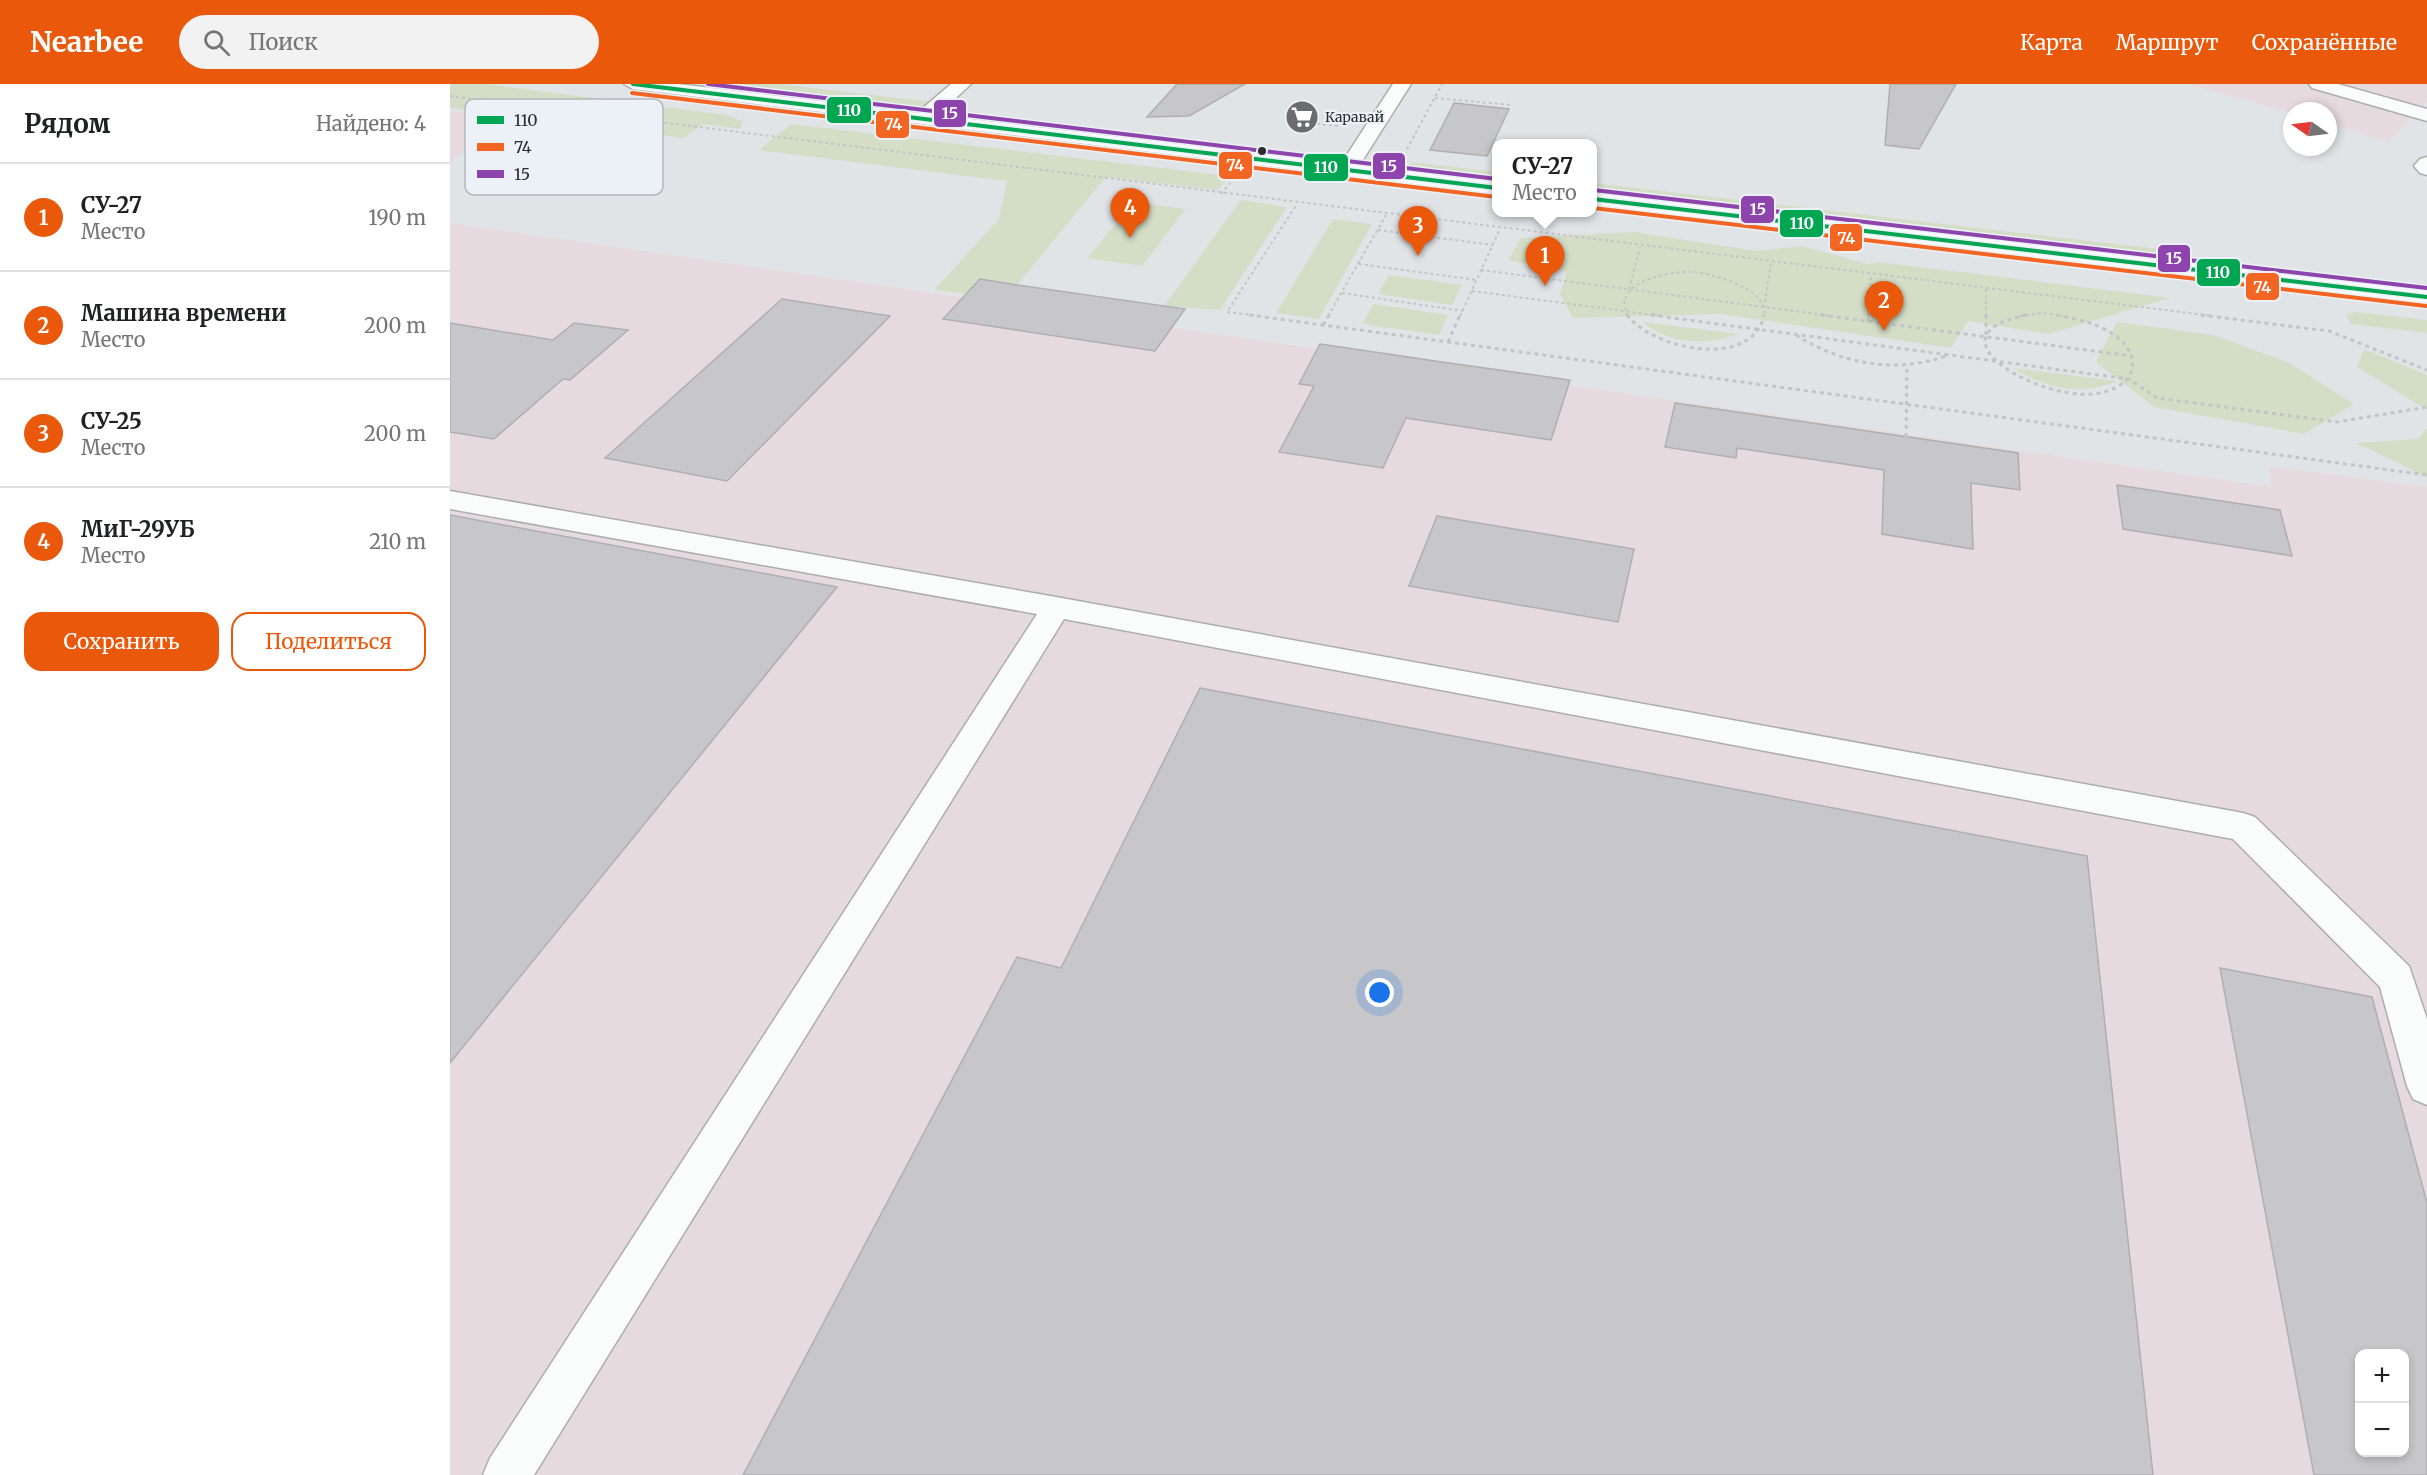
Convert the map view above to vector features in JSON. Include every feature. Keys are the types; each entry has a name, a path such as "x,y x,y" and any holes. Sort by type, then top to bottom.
{"main road":[{"path":"633,84 1492,187"},
{"path":"923,118 962,84"},
{"path":"1347,170 1402,84"},
{"path":"2318,84 2427,116"},
{"path":"2427,163 2424,166 2427,169"},
{"path":"1597,199 2427,297"},
{"path":"450,500 1056,607 2243,827 2396,978 2427,1086"},
{"path":"507,1475 1056,607"}],"path":[{"path":"1403,157 1442,84"},
{"path":"450,96 474,99"},
{"path":"1435,98 1511,105"},
{"path":"663,123 2330,331 2427,370"},
{"path":"1297,204 1227,312 2427,475"},
{"path":"1323,325 1386,215"},
{"path":"1448,342 1500,229"},
{"path":"1378,230 1493,245"},
{"path":"1640,246 1629,290 1623,300 1623,311 1630,323 1643,334 1662,343 1684,348 1708,350 1730,346 1748,339 1760,330 1765,319 1764,308 1771,262"},
{"path":"1359,264 1477,280"},
{"path":"1481,270 2132,356"},
{"path":"1629,290 1655,276 1692,272 1730,280 1757,297 1764,308"},
{"path":"1868,322 1871,275"},
{"path":"1986,289 1986,337 1987,350 2010,374 2053,391 2099,393 2117,388 2129,379 2134,368 2132,356 2122,343 2107,332 2065,316 2042,313 2004,319 1992,327 1986,337"},
{"path":"1472,291 2129,379 2157,398 2337,422 2427,407"},
{"path":"1342,293 1463,311"},
{"path":"1796,334 1829,354 1853,360 1907,366 1929,363 1948,355"},
{"path":"1906,436 1907,366"}],"shaded area":[{"path":"2189,84 2427,84 2427,102 2388,142 2337,126 2337,102 2283,102 2283,110"},
{"path":"450,111 465,113 465,151 450,162"},
{"path":"450,223 2271,487 2270,466 2427,487 2427,1475 450,1475"}],"green space":[{"path":"450,84 485,84 602,99 465,99 465,110 450,108"},
{"path":"712,84 779,84 932,102 923,109"},
{"path":"663,107 727,115 743,121 740,129 702,124 684,138 663,135"},
{"path":"791,124 1229,176 1218,190 1106,177 1017,285 980,279 967,294 934,290 999,219 1007,181 759,150"},
{"path":"1411,162 1492,171 1492,179 1407,170"},
{"path":"1597,183 2159,249 2161,258 1597,192"},
{"path":"1241,200 1287,207 1220,310 1164,306"},
{"path":"1134,202 1186,209 1142,266 1087,258"},
{"path":"1333,219 1372,224 1319,319 1276,313"},
{"path":"1634,232 1757,251 1802,246 1867,264 1879,262 2171,298 2048,334 1968,321 1951,348 1721,314 1573,318 1560,294 1567,272 1508,260 1521,238"},
{"path":"1389,275 1462,285 1452,305 1378,294"},
{"path":"1373,304 1448,315 1439,335 1363,324"},
{"path":"2356,312 2427,320 2427,333 2351,324 2346,315"},
{"path":"1643,322 1738,334 1701,342 1689,341 1664,335"},
{"path":"2117,322 2213,335 2288,362 2354,404 2304,434 2154,407 2096,362"},
{"path":"2364,349 2427,375 2427,410 2357,367"},
{"path":"2013,368 2117,381 2090,389 2063,388 2037,381"},
{"path":"2427,428 2427,477 2356,443 2418,439"}],"building":[{"path":"1177,84 1245,84 1189,116 1147,117"},
{"path":"1890,84 1956,84 1919,149 1885,145"},
{"path":"1454,103 1509,109 1495,139 1492,139 1487,156 1430,150"},
{"path":"980,279 1185,309 1155,351 943,319"},
{"path":"782,299 890,316 727,481 605,458"},
{"path":"450,323 553,340 574,323 628,330 570,380 563,379 494,439 450,432"},
{"path":"1320,344 1570,380 1551,440 1406,418 1383,468 1279,452 1314,386 1299,384"},
{"path":"1675,403 2018,453 2020,490 1971,483 1973,549 1882,534 1884,470 1737,448 1736,458 1665,447"},
{"path":"2117,485 2280,510 2292,556 2123,529"},
{"path":"450,515 837,587 450,1063"},
{"path":"1437,516 1634,549 1618,622 1409,586"},
{"path":"1200,688 2087,856 2153,1475 743,1475 1017,957 1061,968"},
{"path":"2220,968 2372,997 2427,1203 2427,1475 2314,1475"}],"transit line":[{"name":"110","path":"633,84 1492,187"},
{"name":"15","path":"708,84 1492,178"},
{"name":"74","path":"632,93 1492,197"},
{"name":"15","path":"1597,190 2427,288"},
{"name":"110","path":"1597,199 2427,297"},
{"name":"74","path":"1597,208 2426,306"}],"place":[{"name":"Каравай","path":"1302,117"},
{"name":"МиГ-29УБ","path":"1130,238"},
{"name":"СУ-25","path":"1418,256"},
{"name":"СУ-27","path":"1545,286"},
{"name":"Машина времени","path":"1884,331"}]}
